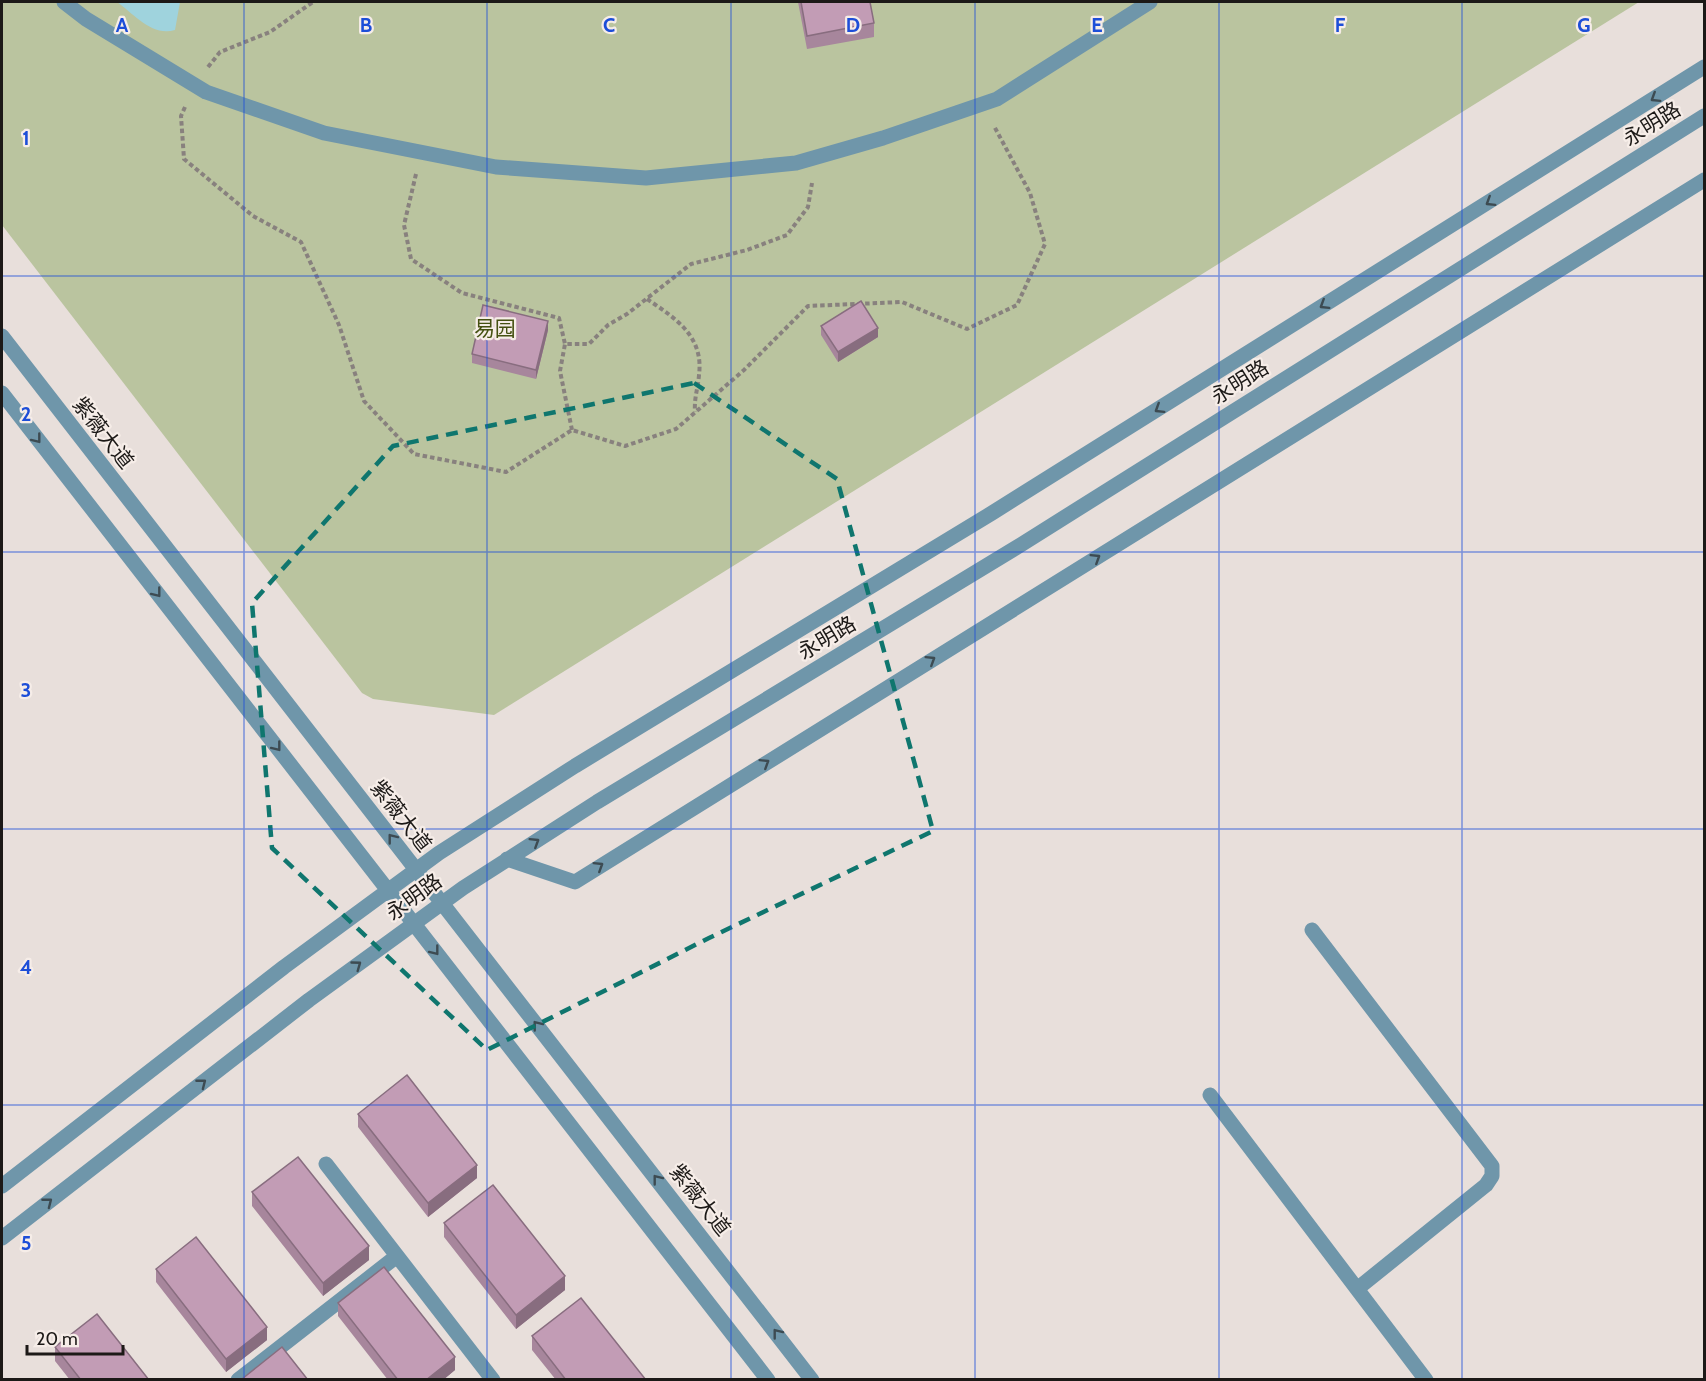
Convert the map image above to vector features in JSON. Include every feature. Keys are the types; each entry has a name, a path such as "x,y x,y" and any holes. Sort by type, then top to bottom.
{"street":[{"path":"64,2 86,19 206,92 324,133 496,167 646,178 796,163 997,99 1150,2"},
{"name":"永明路","path":"2,1186 274,975 416,870 575,766 992,513 1704,67"},
{"name":"永明路","path":"2,1238 309,1000 442,903 507,860 1014,549 1704,116"},
{"path":"507,860 575,882 1704,180"},
{"name":"紫薇大道","path":"2,336 812,1380"},
{"path":"2,393 768,1380"},
{"path":"1312,930 1492,1166 1492,1176 1486,1185 1357,1288"},
{"path":"1210,1095 1426,1380"},
{"path":"326,1164 493,1380"},
{"path":"238,1380 397,1256"}],"path":[{"path":"313,2 270,32 220,52 195,85 181,116 184,159 253,216 301,242 339,325 364,401 414,454 506,472 572,430 625,446 676,429 744,370 808,306 902,302 967,329 1017,305 1045,244 1030,192 982,104"},
{"path":"421,152 404,225 411,259 462,293 559,318 565,344 560,371 572,430"},
{"path":"565,344 590,344 608,325 647,299 691,264 747,250 788,235 808,207 815,158"},
{"path":"647,299 682,323 697,346 700,374 694,399 695,412"}],"highlighted area":[{"path":"694,383 837,479 933,831 709,938 487,1050 272,848 252,603 393,446"}],"green space":[{"name":"易园","path":"2,2 1639,2 494,715 373,699 362,693 2,225"}],"water":[{"path":"117,2 180,2 175,30 159,30 151,27"}],"building":[{"path":"801,2 870,2 874,23 807,36"},
{"path":"861,301 878,328 838,352 821,326"},
{"path":"483,305 548,321 536,370 472,354"},
{"path":"407,1075 477,1165 428,1203 358,1114"},
{"path":"298,1157 369,1246 323,1283 252,1192"},
{"path":"493,1185 565,1276 516,1315 444,1223"},
{"path":"196,1237 267,1327 226,1359 156,1269"},
{"path":"384,1267 455,1357 426,1380 398,1380 338,1303"},
{"path":"581,1298 646,1380 566,1380 532,1336"},
{"path":"97,1314 149,1380 81,1380 55,1347"},
{"path":"282,1347 308,1380 242,1380 242,1379"}]}
